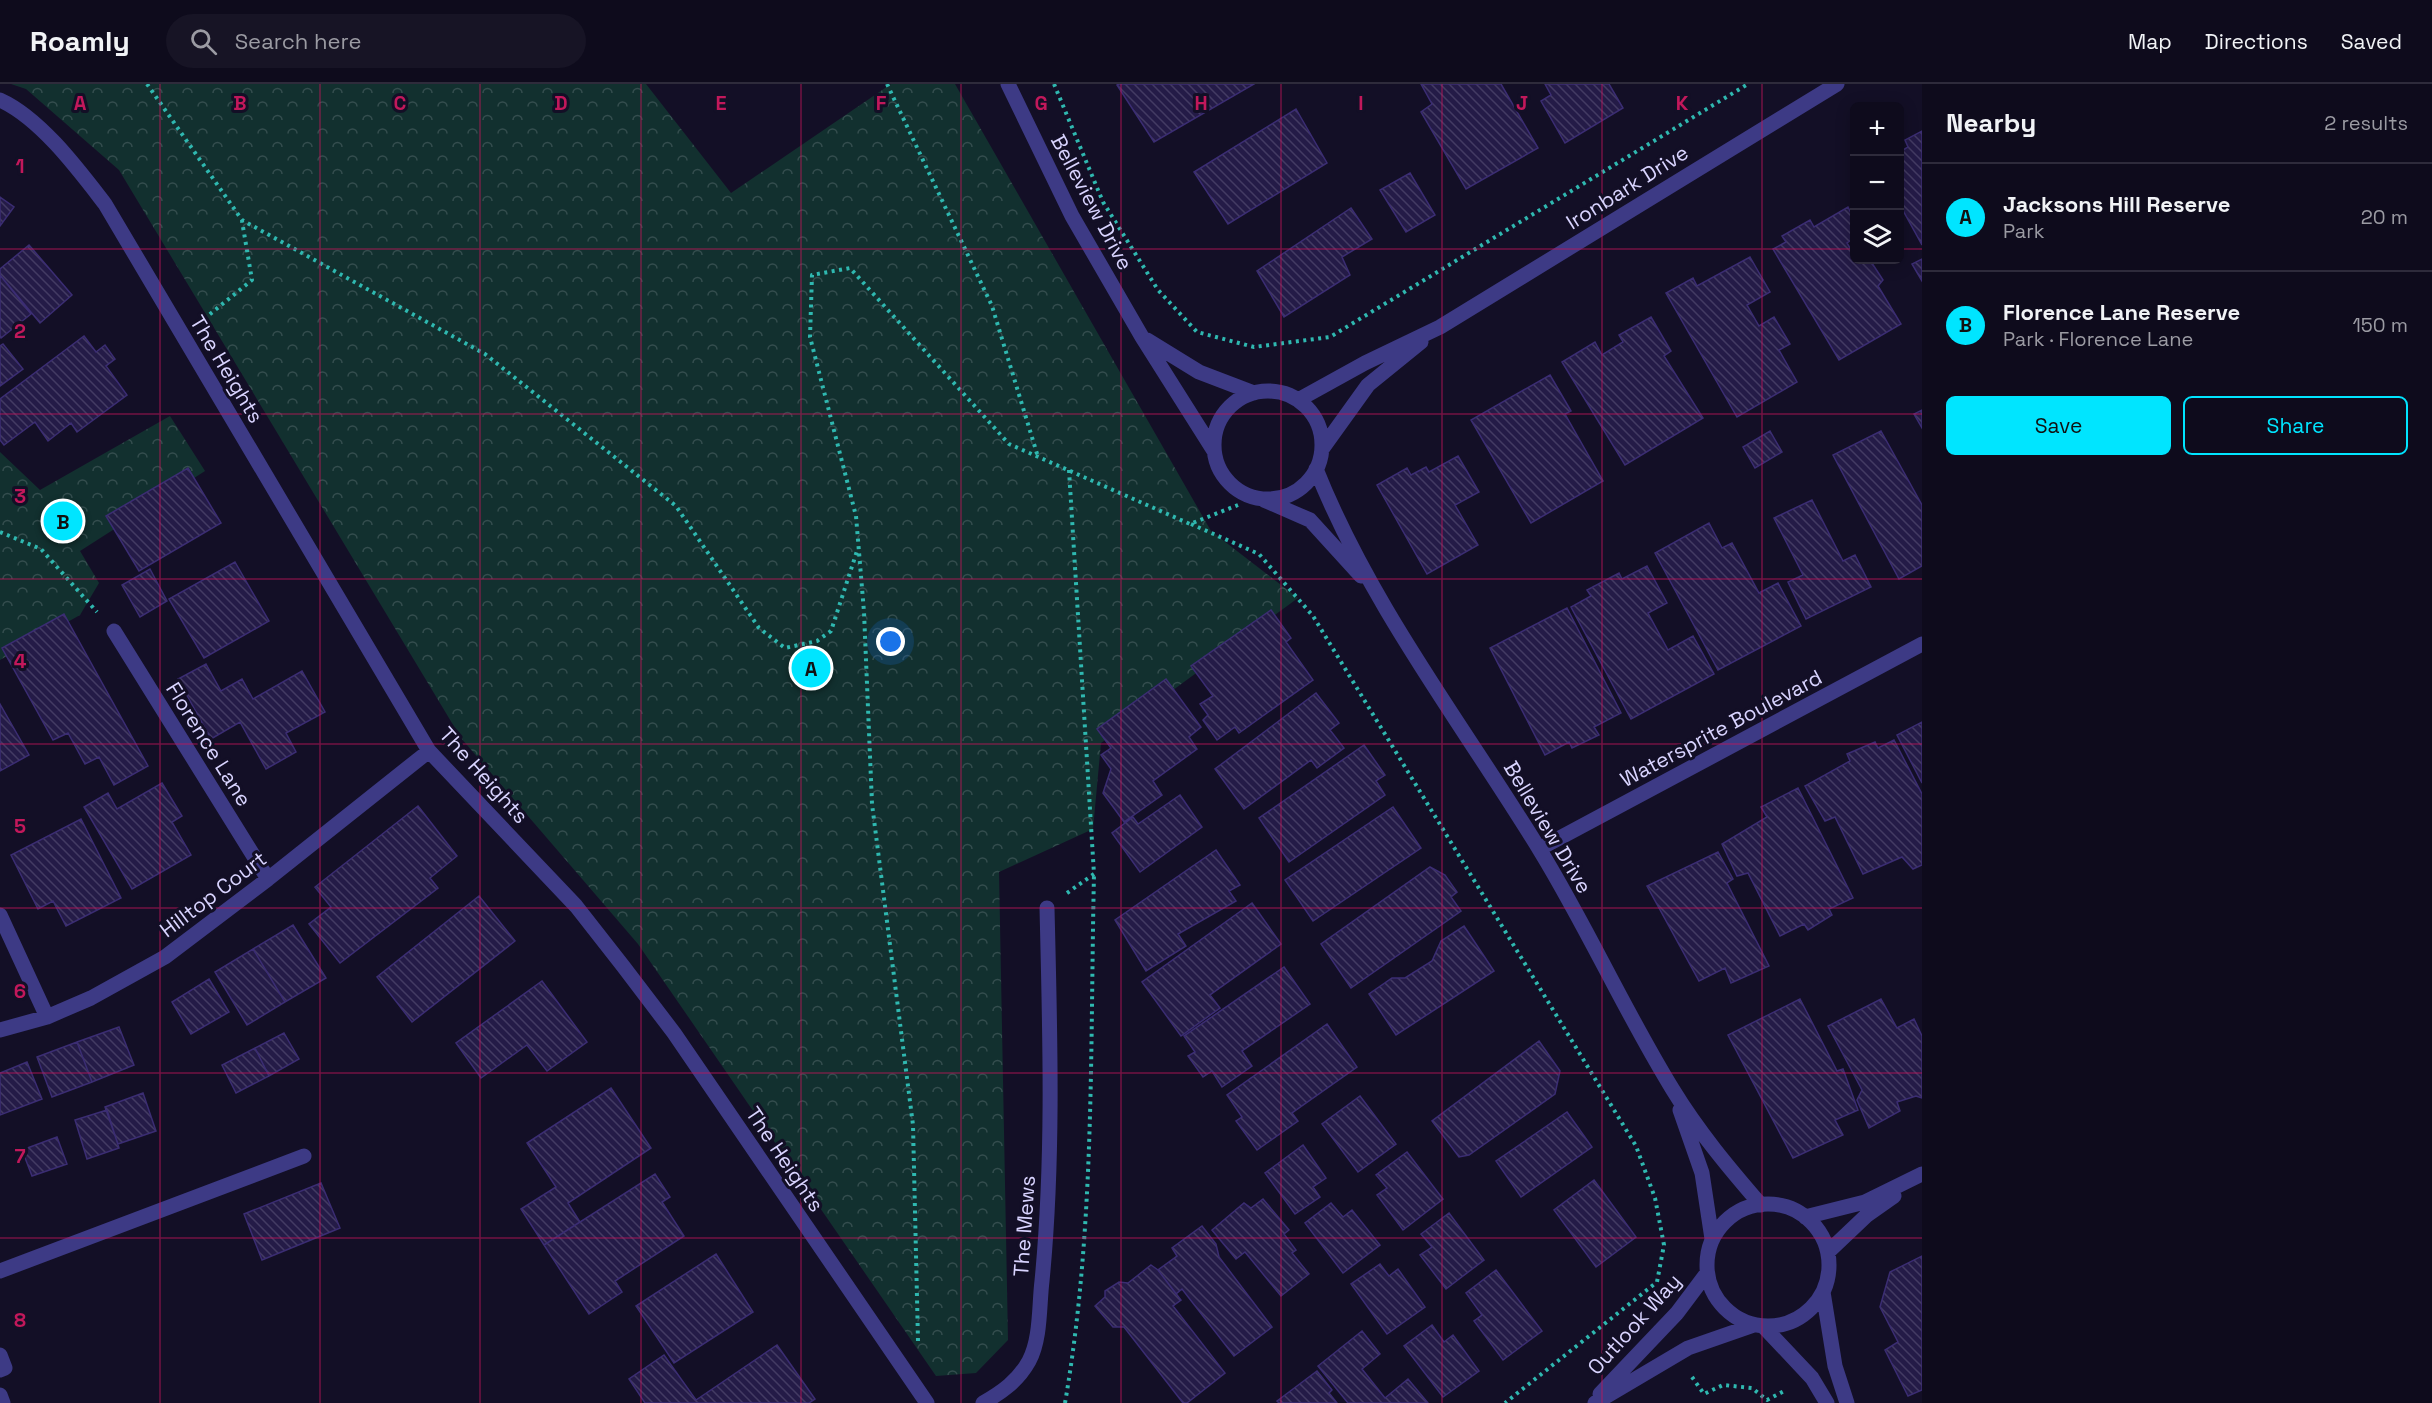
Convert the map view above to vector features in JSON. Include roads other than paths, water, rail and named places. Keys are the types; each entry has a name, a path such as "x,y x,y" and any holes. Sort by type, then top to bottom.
{"street":[{"name":"Belleview Drive","path":"1008,84 1072,216 1142,337 1214,452"},
{"name":"Ironbark Drive","path":"1298,400 1365,363 1440,327 1837,84"},
{"name":"The Heights","path":"0,100 42,130 74,163 105,204 429,751 576,906 674,1033 927,1403"},
{"name":"Ironbark Drive","path":"1322,449 1368,384 1440,327"},
{"name":"Belleview Drive","path":"1142,337 1199,372 1254,393"},
{"path":"1254,393 1284,393 1298,400 1309,409 1321,435 1322,449 1316,469 1306,483 1292,493 1276,498 1258,498 1242,492 1229,482 1219,468 1214,452 1214,436 1219,422 1228,409 1240,399 1254,393"},
{"name":"Belleview Drive","path":"1316,469 1331,506 1376,591 1539,849 1673,1091 1722,1160 1761,1205"},
{"name":"Belleview Drive","path":"1258,498 1310,520 1376,591"},
{"name":"Florence Lane","path":"114,631 268,879"},
{"name":"Watersprite Boulevard","path":"1539,849 1922,644"},
{"name":"Hilltop Court","path":"0,1030 47,1017 91,998 165,957 268,879 429,751"},
{"name":"The Mews","path":"983,1403 1016,1381 1030,1360 1036,1335 1048,1212 1050,1029 1047,908"},
{"path":"0,915 47,1017"},
{"name":"Belleview Drive","path":"1673,1091 1702,1173 1712,1239"},
{"path":"0,1271 304,1156"},
{"path":"1805,1217 1865,1202 1922,1176"},
{"path":"1828,1252 1867,1215 1922,1176"},
{"path":"1761,1205 1789,1208 1805,1217 1819,1231 1828,1252 1827,1279 1823,1292 1810,1310 1780,1326 1759,1326 1740,1320 1727,1311 1713,1294 1707,1273 1707,1255 1712,1239 1724,1222 1741,1210 1761,1205"},
{"name":"Outlook Way","path":"1594,1403 1677,1312 1707,1273"},
{"path":"1823,1292 1835,1366 1847,1403"},
{"path":"1759,1326 1812,1378 1827,1403"},
{"name":"Outlook Way","path":"1594,1403 1688,1348 1759,1326"},
{"path":"0,1355 5,1368 0,1370"},
{"path":"0,1395 3,1403"}],"place":[{"name":"Florence Lane Reserve","path":"63,521"},
{"name":"Jacksons Hill Reserve","path":"811,668"}]}
